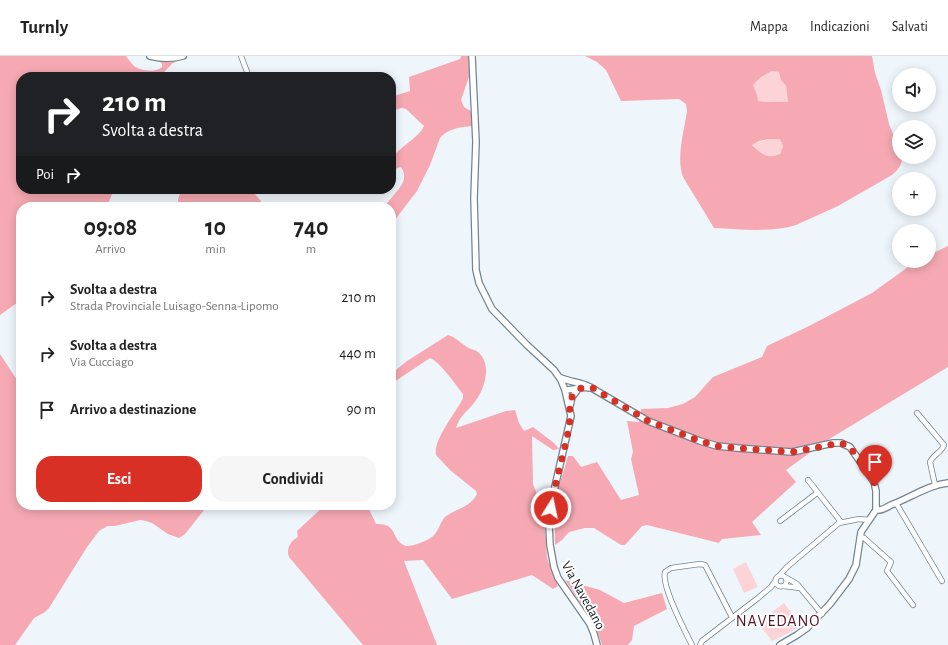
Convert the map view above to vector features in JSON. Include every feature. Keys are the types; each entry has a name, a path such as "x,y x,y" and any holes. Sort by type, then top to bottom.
{"street":[{"path":"150,56 164,59 173,59 183,56"},
{"path":"241,56 247,72"},
{"path":"472,56 476,142 474,198 476,270 479,282 492,309 554,370 565,390 570,406"},
{"path":"559,377 583,383 648,421 717,446 792,452 833,443 841,443 850,447 874,482 876,491 876,510 861,532 858,558 853,572 838,595 822,614 797,635 780,645"},
{"path":"565,390 574,381"},
{"path":"565,390 584,387 593,388"},
{"path":"570,406 572,397 578,389"},
{"name":"Via Navedano","path":"570,406 571,416 569,427 551,508 550,545 554,567 561,583 590,624 597,645"},
{"path":"917,413 944,445 943,449 932,458 930,462 935,485"},
{"path":"808,480 842,522"},
{"path":"876,510 880,510 935,485 948,483"},
{"path":"780,521 817,493"},
{"path":"896,503 942,581"},
{"path":"700,645 702,641 771,587 787,567 842,522 859,518 869,520"},
{"path":"860,536 891,562 887,571 913,605"},
{"path":"692,645 678,616 664,579 666,572 671,568 703,564 708,569 732,617"},
{"path":"777,578 785,577 797,584 822,614"},
{"path":"784,586 787,582 785,577"},
{"path":"777,578 778,586"},
{"path":"771,587 784,586 801,589"}],"shaded area":[{"path":"0,56 126,56 137,68 152,71 162,67 162,64 155,56 188,56 173,63 164,72 16,72 16,194 112,194 109,202 16,202 16,304 0,315"},
{"path":"461,56 470,56 471,71 461,100 464,107 471,111 472,126 446,132 440,138 430,165 417,191 396,218 396,202 388,202 394,194 396,194 404,178 404,173 401,167 396,169 396,154 401,148 417,136 424,126 406,109 402,108 396,110 396,95 410,91 409,77 460,59"},
{"path":"585,56 872,56 875,73 892,132 892,164 900,164 895,172 892,172 892,175 838,206 796,225 766,230 714,228 683,177 681,170 680,153 687,111 686,104 679,99 621,101 606,70 597,62","holes":["772,71 779,72 781,80 786,86 788,102 758,101 753,85 761,77","780,139 783,146 781,153 772,156 765,155 752,145 759,141"]},
{"path":"772,71 779,72 781,80 786,86 788,102 757,101 753,85 761,77"},
{"path":"769,139 780,139 783,146 782,152 773,156 765,155 752,144"},
{"path":"180,194 255,194 262,202 178,202"},
{"path":"948,246 948,367 826,441 786,470 796,482 752,522 761,535 722,539 719,543 647,525 642,526 625,545 621,545 594,528 585,528 569,532 555,545 554,503 568,456 573,456 581,467 597,462 621,500 639,495 631,459 633,452 627,421 639,422 641,409 668,408 683,404 695,397 713,377 762,357 767,346 872,293 907,268 936,268 936,252"},
{"path":"448,335 454,337 463,345 478,352 484,359 486,365 485,379 481,392 478,398 462,417 456,428 506,411 515,410 519,423 524,431 533,427 554,443 559,449 553,450 532,436 533,484 544,512 547,558 558,586 553,589 532,575 452,599 423,560 404,561 437,645 363,645 289,557 288,548 298,537 297,531 320,510 369,510 376,524 388,526 401,543 409,546 421,543 432,537 445,517 467,505 477,494 476,491 450,470 436,455 436,449 441,434 460,404 463,394 443,369 430,358 396,381 396,370 407,361"},
{"path":"0,354 16,378 16,510 204,510 185,534 179,538 168,534 152,523 140,520 115,526 108,526 99,531 87,547 49,608 34,618 15,645 0,645"},
{"path":"746,562 758,587 744,593 733,569"},
{"path":"565,580 600,590 624,603 662,593 667,609 634,626 632,640 628,645 602,645 595,624"},
{"path":"784,603 800,625 789,633 772,641 758,623"}],"district":[{"name":"NAVEDANO","path":"778,620"}],"route":[{"path":"551,508 569,427 572,397 578,389 584,387 593,388 648,421 717,446 792,452 833,443 845,444 850,447 874,482 875,486"}]}
